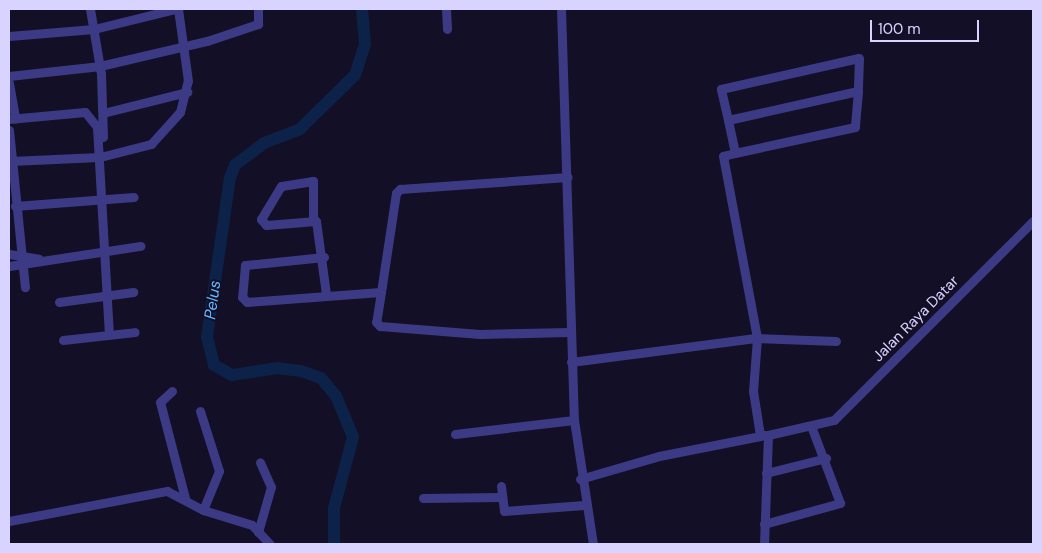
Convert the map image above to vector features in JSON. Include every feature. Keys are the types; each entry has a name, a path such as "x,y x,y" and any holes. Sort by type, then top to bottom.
{"street":[{"path":"90,9 100,66 103,113 101,157"},
{"path":"9,36 94,29 176,9 184,46 187,92 180,112 162,136 139,149 101,157 11,161"},
{"path":"9,76 100,66 184,46 258,24 258,9"},
{"path":"446,9 447,29"},
{"path":"561,9 568,176 570,332 574,420 580,479 593,544"},
{"path":"735,153 721,89 859,58 855,127 723,156 757,338 753,391 764,435 766,473 764,544"},
{"path":"9,83 12,118 88,113 97,127 104,199 109,335"},
{"path":"728,120 858,91"},
{"path":"103,113 187,92"},
{"path":"9,130 11,195 15,206 25,287"},
{"path":"568,176 400,188 396,193 376,322 380,326 480,334 570,332"},
{"path":"313,220 266,225 261,219 280,186 313,181 313,220 321,233 326,294"},
{"path":"15,206 134,197"},
{"name":"Jalan Raya Datar","path":"580,479 834,420 1033,221"},
{"path":"9,266 23,264 39,258 140,246"},
{"path":"9,254 22,254 39,258"},
{"path":"324,257 245,265 242,294 248,302 326,294 381,292"},
{"path":"59,302 133,292"},
{"path":"62,340 135,332"},
{"path":"571,362 757,338 836,341"},
{"path":"172,391 160,402 185,498"},
{"path":"200,411 219,471 203,510"},
{"path":"455,434 574,420"},
{"path":"764,524 839,505 826,458 811,426"},
{"path":"766,473 826,458"},
{"path":"258,532 271,487 260,462"},
{"path":"501,486 504,511 584,505"},
{"path":"9,522 155,493 185,498 203,510 243,521 270,544"},
{"path":"423,498 501,497"}],"waterway":[{"name":"Pelus","path":"334,544 334,508 353,437 336,396 321,378 301,371 278,368 232,375 214,365 207,337 230,178 235,165 264,143 300,129 355,75 365,44 362,9"}]}
